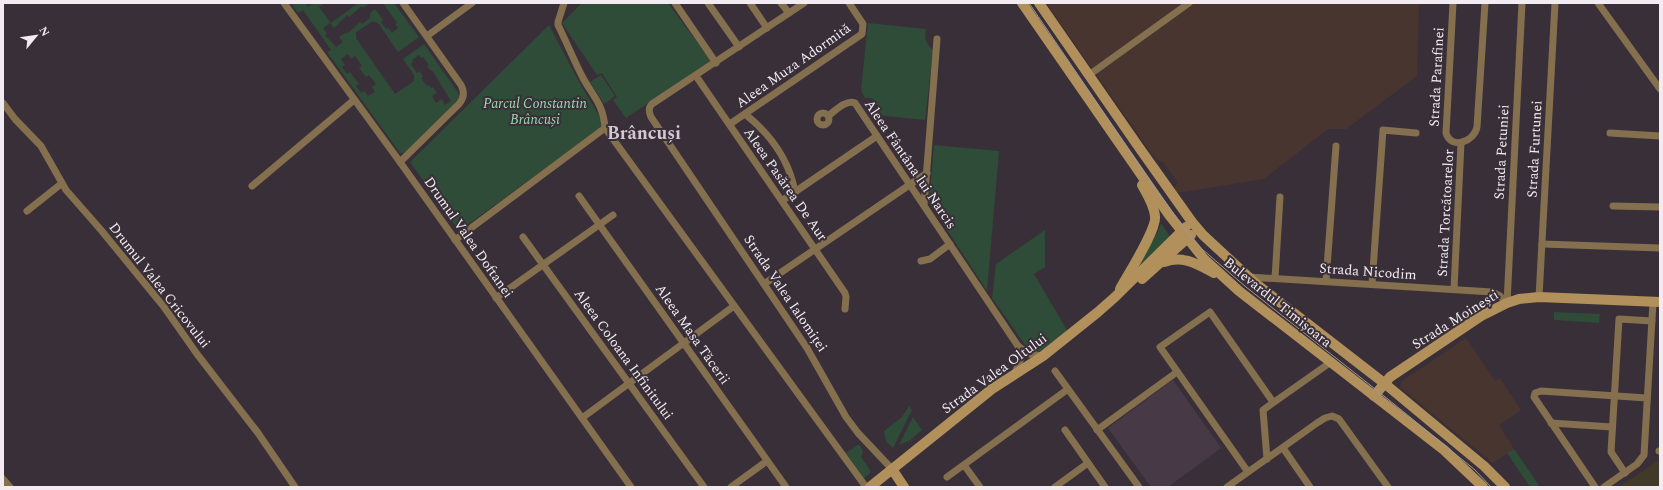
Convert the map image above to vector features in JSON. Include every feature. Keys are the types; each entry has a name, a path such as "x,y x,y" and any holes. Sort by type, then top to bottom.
{"main road":[{"name":"Bulevardul Timișoara","path":"1022,3 1184,236 1204,258 1226,281 1444,450 1468,471 1483,487"},
{"name":"Bulevardul Timișoara","path":"1039,3 1194,225 1220,252 1248,277 1384,383 1477,461 1505,487"},
{"path":"1115,297 1155,222 1153,206 1126,152"},
{"path":"1152,191 1163,182"},
{"name":"Strada Valea Oltului","path":"1115,297 1138,282 1162,262 1194,225"},
{"name":"Strada Valea Oltului","path":"870,487 992,389 1014,373 1044,356 1115,297 1184,236"},
{"path":"1162,262 1177,259 1189,261 1226,281"},
{"name":"Strada Moinești","path":"1374,396 1390,377 1473,321 1507,302 1539,297 1656,302"},
{"path":"1468,471 1476,470 1478,466 1477,461"},
{"name":"Strada Valea Ialomiței","path":"892,469 904,487"},
{"path":"1496,487 1505,487"}],"street":[{"name":"Drumul Valea Doftanei","path":"284,3 400,162 631,487"},
{"path":"400,162 459,104 463,96 461,85 403,3"},
{"path":"427,36 472,3"},
{"path":"564,3 558,20 558,25 584,79 601,108 605,128 866,487"},
{"path":"674,3 716,63"},
{"path":"708,3 739,47"},
{"path":"750,3 767,28"},
{"path":"782,3 789,13"},
{"path":"696,76 804,3"},
{"name":"Aleea Muza Adormită","path":"730,124 862,34 863,24 849,3"},
{"path":"1089,75 1189,3"},
{"name":"Strada Parafinei","path":"1454,3 1446,133 1448,138 1452,141 1461,143"},
{"name":"Strada Torcătoarelor","path":"1454,289 1461,143 1472,138 1477,127 1485,3"},
{"name":"Strada Petuniei","path":"1507,302 1522,3"},
{"name":"Strada Furtunei","path":"1539,297 1555,3"},
{"path":"1598,3 1660,89"},
{"path":"924,205 938,39"},
{"name":"Aleea Pasărea De Aur","path":"696,76 845,293 845,309"},
{"name":"Strada Valea Ialomiței","path":"696,76 652,104 649,111 651,117 811,355 850,423 892,469"},
{"path":"252,186 354,100"},
{"name":"Aleea Fântâna lui Narcis","path":"828,116 847,103 852,102 924,205 1018,346 1029,354 1044,356"},
{"name":"Drumul Valea Cricovului","path":"3,103 15,119 41,146 61,184 150,289 258,433 295,487"},
{"name":"Aleea Pasărea De Aur","path":"745,114 759,125 781,153 790,170 795,192"},
{"path":"455,240 605,128"},
{"path":"1372,284 1383,130 1416,133"},
{"path":"1610,133 1660,136"},
{"path":"782,200 877,136"},
{"path":"1326,281 1336,146"},
{"path":"764,284 927,173"},
{"path":"27,212 61,184"},
{"name":"Aleea Masa Tăcerii","path":"579,196 786,487"},
{"path":"1275,278 1280,197"},
{"path":"1613,206 1660,208"},
{"path":"496,298 613,215"},
{"name":"Aleea Coloana Infinitului","path":"523,237 704,487"},
{"name":"Aleea Fântâna lui Narcis","path":"921,261 930,259 950,244"},
{"path":"1542,244 1660,248"},
{"name":"Strada Nicodim","path":"1248,277 1492,292 1507,302"},
{"path":"1604,487 1640,461 1644,455 1652,321 1656,302"},
{"path":"582,418 734,306"},
{"path":"1248,472 1160,348 1210,312 1273,402"},
{"path":"1625,473 1611,452 1619,319 1652,321"},
{"path":"1014,373 1021,358 1018,346"},
{"path":"1267,459 1262,412 1264,408 1331,362"},
{"path":"1055,371 1139,487"},
{"path":"1097,430 1177,372"},
{"path":"947,477 1068,389"},
{"path":"1595,487 1534,397 1535,393 1538,391 1647,398"},
{"path":"1227,487 1317,423 1332,416 1339,419 1388,487"},
{"path":"1551,423 1612,427"},
{"path":"1065,430 1105,487"},
{"path":"1283,448 1310,487"},
{"path":"731,487 768,460"},
{"path":"1055,487 1088,463"},
{"path":"964,465 980,487"},
{"path":"3,479 10,487"}],"shaded area":[{"path":"1046,3 1419,3 1417,76 1346,129 1328,129 1264,179 1177,193 1175,188 1177,181 1164,163 1156,159 1149,150"},
{"path":"1466,338 1495,381 1500,378 1520,409 1520,411 1499,425 1514,449 1493,463 1400,387 1402,381"},
{"path":"1173,380 1221,448 1168,487 1151,487 1108,428"},
{"path":"1660,459 1660,487 1619,487 1641,472"}],"green space":[{"path":"291,3 305,3 308,7 313,3 324,3 319,7 331,23 358,3 370,3 363,8 362,6 349,17 347,15 334,28 330,23 323,28 327,34 325,35 336,47 343,42 339,37 347,32 348,33 360,22 362,24 370,18 370,13 375,9 383,20 381,22 386,29 388,28 392,33 398,28 395,24 397,23 383,3 394,3 419,37 398,52 379,24 373,21 356,32 356,38 395,94 414,81 414,75 403,59 424,44 457,91 459,95 458,100 406,152 400,153 327,52 331,50 303,10 298,13","holes":["348,54 351,59 355,56 362,66 359,68 366,77 369,75 376,84 372,87 375,92 368,96 364,91 361,93 356,86 359,84 350,72 347,74 342,67 345,65 341,59","419,55 421,58 423,57 429,65 427,66 431,71 432,70 451,101 445,105 442,99 436,103 432,96 437,93 433,87 431,88 429,85 427,86 421,78 423,77 420,71 417,73 411,64 413,62 412,60"]},
{"path":"582,3 668,3 711,61 626,118 613,100 617,97 602,73 597,75 562,23"},
{"path":"868,23 926,29 926,41 933,50 925,120 877,115 878,106 872,98 865,98 861,90"},
{"name":"Parcul Constantin Brâncuși","path":"549,25 578,80 601,119 602,127 459,231 410,162"},
{"path":"601,75 615,96 604,104 590,82"},
{"path":"934,145 999,151 987,291 929,202"},
{"path":"1161,223 1170,237 1136,270 1159,229"},
{"path":"1045,230 1045,267 1034,274 1068,332 1043,351 1032,351 1026,346 992,298 996,264"},
{"path":"1554,312 1600,314 1599,323 1554,320"},
{"path":"909,406 912,410 893,448 886,441 884,431 902,417"},
{"path":"913,417 922,430 909,441 899,445"},
{"path":"859,444 863,451 861,457 870,470 870,473 864,478 846,453"},
{"path":"1514,449 1540,487 1530,487 1507,453"}],"tram line":[{"path":"1029,3 1155,188 1190,236 1202,249 1246,287 1475,470 1491,487"}],"district":[{"name":"Brâncuși","path":"644,133"}]}
